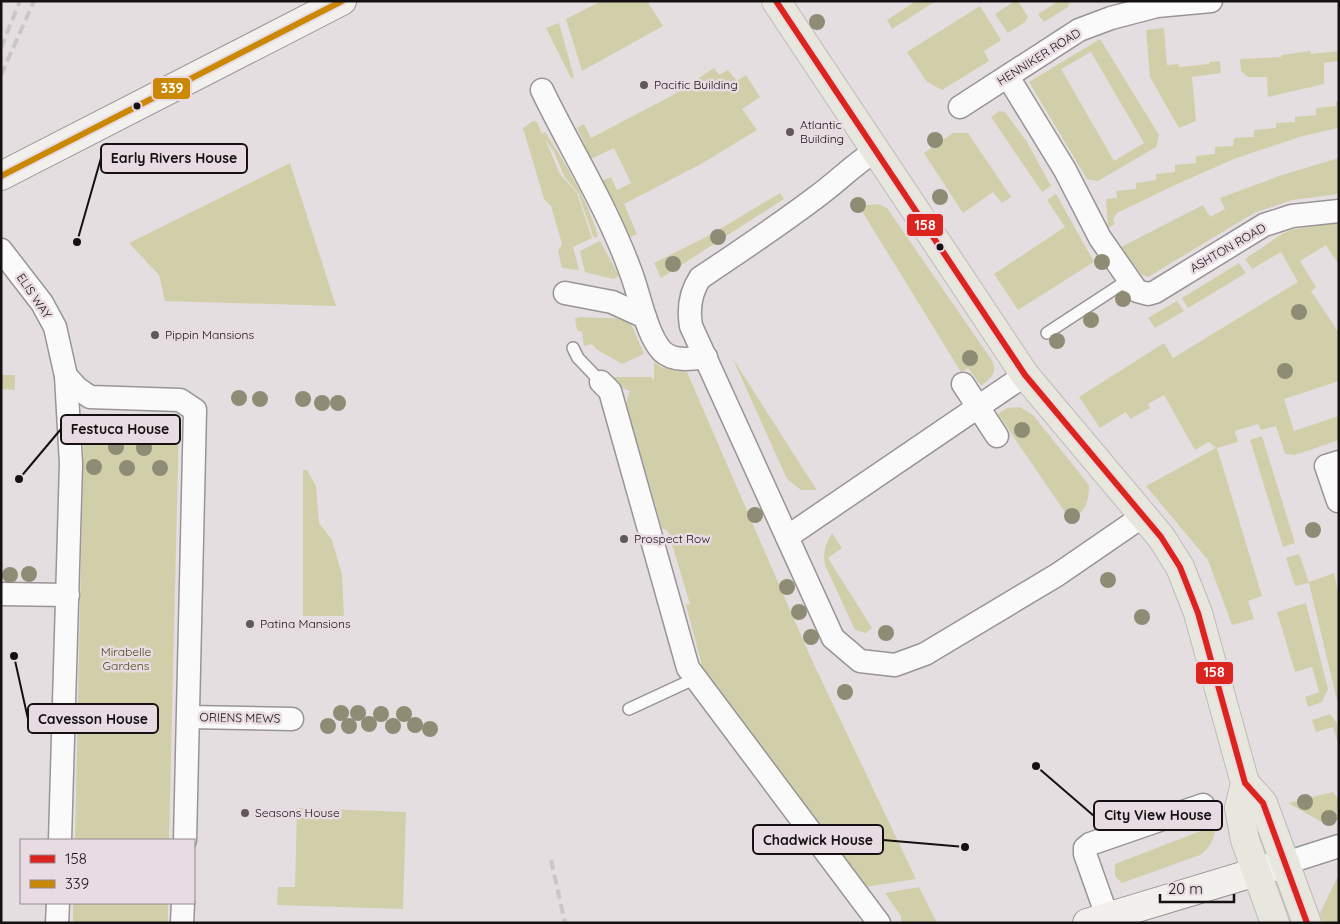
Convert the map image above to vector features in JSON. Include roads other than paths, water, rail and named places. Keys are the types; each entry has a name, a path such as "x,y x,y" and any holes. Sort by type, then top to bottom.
{"main road":[{"path":"776,1 1026,374 1176,559 1191,595 1237,750 1245,783 1239,808 1245,840 1275,923"},
{"path":"1245,783 1263,803 1307,923"}],"street":[{"path":"1,176 342,1"},
{"name":"HENNIKER ROAD","path":"960,107 1107,10 1211,1"},
{"name":"ASHTON ROAD","path":"1008,77 1065,170 1100,238 1137,291 1148,294 1155,292 1264,225 1292,216 1339,211"},
{"path":"542,90 579,158 606,215 630,270 644,317 662,350 669,356 678,358 706,357"},
{"path":"875,151 849,168 840,180 700,278 694,288 689,313 691,326 833,638 860,661 895,665 925,654 1015,600 1143,516"},
{"name":"ELIS WAY","path":"1,250 42,303 55,327 66,376"},
{"path":"565,293 612,302 644,317"},
{"path":"787,537 1026,374"},
{"path":"66,376 77,388 90,397 180,400 195,410 185,839"},
{"path":"60,839 71,464 66,376"},
{"path":"601,382 610,391 688,668 879,923"},
{"path":"963,384 997,436"},
{"path":"68,416 90,397"},
{"path":"1338,501 1326,466 1339,462"},
{"path":"1,594 68,595"},
{"name":"ORIENS MEWS","path":"189,717 292,718"},
{"path":"1203,805 1090,844 1085,848 1097,920 1339,846"},
{"path":"57,923 58,904"},
{"path":"182,923 183,904"}],"lane":[{"path":"1046,332 1128,280"},
{"path":"574,348 578,358 601,382"},
{"path":"629,710 696,678"}],"railway":[{"path":"1,48 20,1"},
{"path":"1,75 34,1"},
{"path":"551,860 565,923"}],"place":[{"name":"Pacific Building","path":"644,85"},
{"name":"Atlantic Building","path":"790,132"},
{"name":"Early Rivers House","path":"77,242"},
{"name":"Pippin Mansions","path":"155,335"},
{"name":"Festuca House","path":"19,479"},
{"name":"Prospect Row","path":"624,539"},
{"name":"Patina Mansions","path":"250,624"},
{"name":"Cavesson House","path":"14,656"},
{"name":"City View House","path":"1036,766"},
{"name":"Seasons House","path":"245,813"},
{"name":"Chadwick House","path":"965,847"}],"park label":[{"name":"Mirabelle Gardens","path":"126,659"}]}
